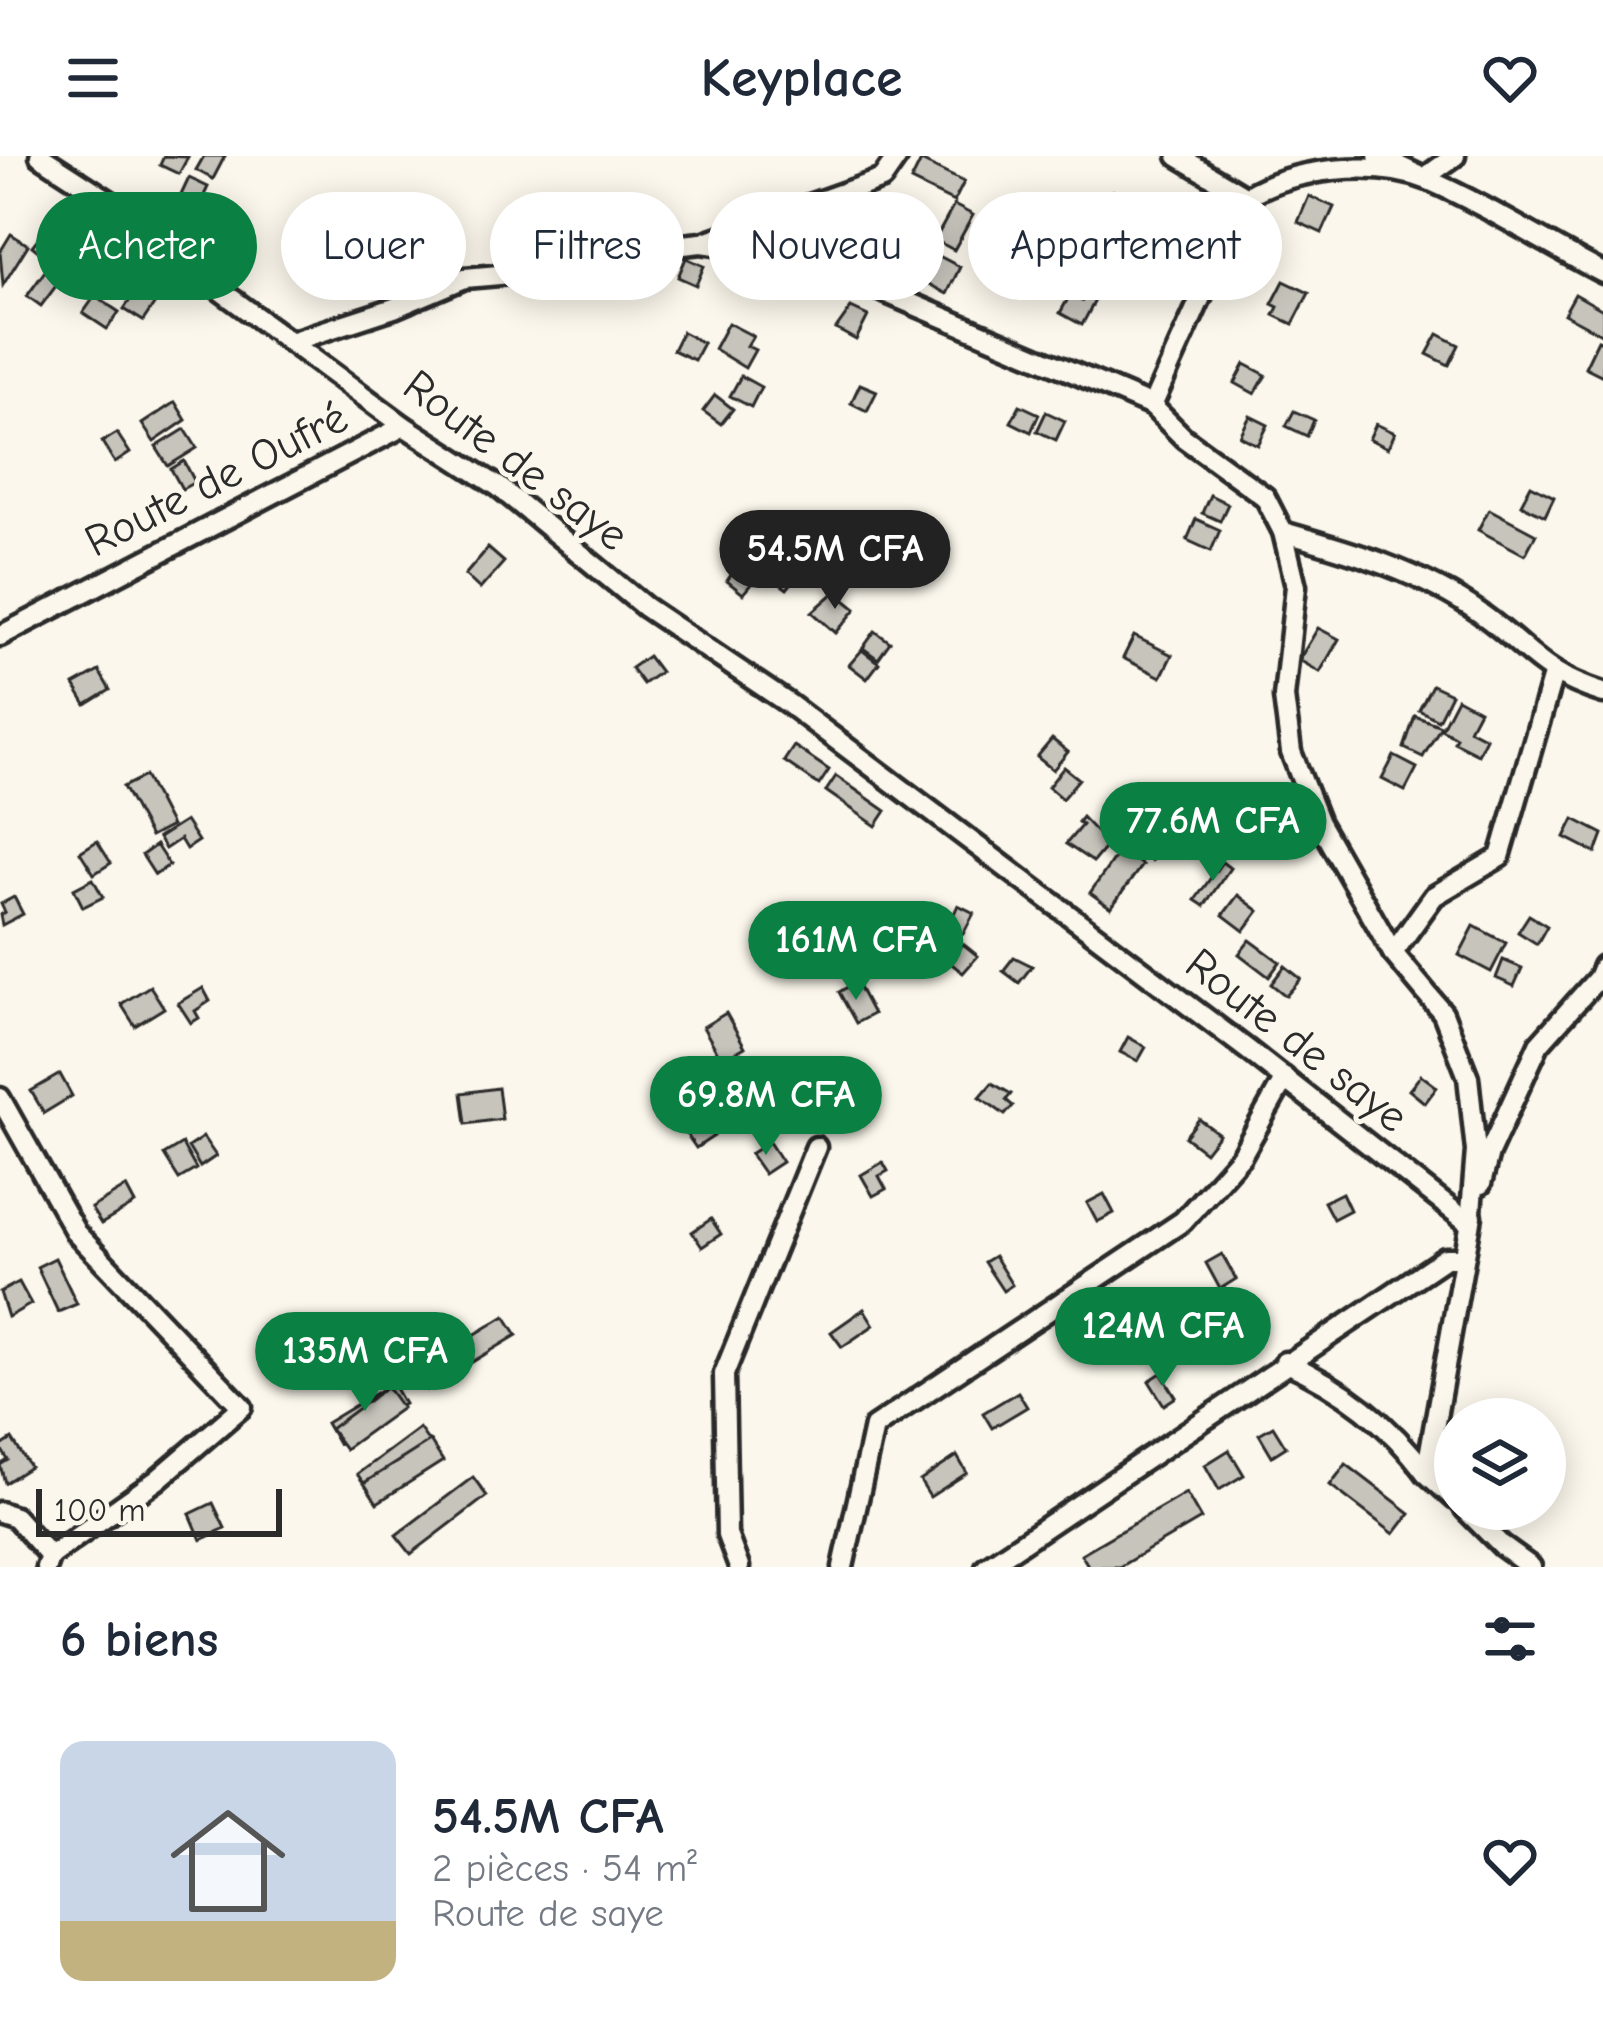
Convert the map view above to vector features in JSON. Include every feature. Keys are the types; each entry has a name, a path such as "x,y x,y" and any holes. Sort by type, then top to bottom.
{"street":[{"name":"Route de saye","path":"40,156 124,211 186,265 404,426 499,487 645,608 789,704 1285,1078 1470,1224"},
{"path":"293,341 394,308 465,278 600,266 657,248 701,243 882,179 898,156"},
{"path":"1178,156 1238,192"},
{"path":"1378,156 1603,273"},
{"path":"1254,192 1273,181 1349,168 1424,178 1454,156"},
{"path":"701,243 753,250 863,284 1153,406 1200,300"},
{"name":"Route de saye","path":"1153,406 1184,438 1265,497 1283,532 1296,586 1284,698 1291,752 1319,823 1393,953 1443,1013 1468,1077 1476,1151 1470,1224"},
{"name":"Route de Oufré","path":"0,636 404,426"},
{"path":"1283,532 1411,574 1480,614 1553,675 1603,693"},
{"path":"1393,953 1434,896 1499,857 1553,675"},
{"path":"1426,1473 1463,1258 1490,1153 1539,1044 1603,967"},
{"path":"843,1567 874,1427 1183,1221 1241,1156 1285,1078"},
{"path":"0,1098 76,1233 242,1407 157,1480 48,1562 16,1516 0,1512"},
{"path":"740,1567 727,1534 724,1374 816,1148"},
{"path":"986,1567 1445,1258 1463,1258"},
{"path":"1285,1362 1319,1377 1368,1412 1434,1480"},
{"path":"1486,1530 1531,1567"}],"building":[{"path":"164,156 188,157 179,174 160,165"},
{"path":"204,156 225,156 213,179 196,170"},
{"path":"921,161 964,182 954,202 944,197 944,192 911,181"},
{"path":"189,178 208,187 206,192 182,192"},
{"path":"1309,196 1334,207 1322,233 1298,222"},
{"path":"954,205 968,212 968,224 954,250 944,245 944,223"},
{"path":"11,234 28,245 3,285 0,252"},
{"path":"686,258 704,266 696,285 684,280"},
{"path":"944,259 960,267 944,292"},
{"path":"1284,281 1309,293 1293,324 1274,315 1278,307 1272,304 1282,300"},
{"path":"36,284 36,300 46,300 41,306 27,296"},
{"path":"1575,294 1603,310 1603,335 1564,314"},
{"path":"92,300 101,300 119,312 107,329 83,313"},
{"path":"130,300 157,300 143,321 124,309"},
{"path":"1067,300 1095,300 1082,325 1060,313"},
{"path":"851,308 868,316 856,340 836,329"},
{"path":"728,323 753,336 747,346 755,350 745,368 714,349"},
{"path":"682,332 703,343 694,360 673,350"},
{"path":"1438,334 1459,345 1449,365 1427,354"},
{"path":"1598,340 1603,342 1603,376 1585,367"},
{"path":"1245,364 1266,375 1255,394 1235,383"},
{"path":"741,376 761,387 751,407 730,396"},
{"path":"860,384 877,391 867,411 851,403"},
{"path":"715,395 733,409 721,424 703,411"},
{"path":"175,402 186,420 154,442 142,424"},
{"path":"1020,405 1039,414 1031,432 1011,422"},
{"path":"1294,411 1314,420 1307,436 1286,426"},
{"path":"1046,412 1065,421 1056,440 1037,431"},
{"path":"1250,416 1268,425 1258,445 1240,436"},
{"path":"1376,424 1395,433 1388,448 1369,439"},
{"path":"185,429 197,448 168,466 156,447"},
{"path":"117,433 130,453 115,463 102,442"},
{"path":"184,461 195,482 182,489 171,469"},
{"path":"1531,485 1554,497 1545,516 1521,504"},
{"path":"1210,495 1228,504 1220,521 1202,513"},
{"path":"1489,509 1536,534 1525,555 1478,530"},
{"path":"1196,519 1220,530 1211,551 1187,540"},
{"path":"801,538 817,551 787,589 771,577"},
{"path":"488,548 504,562 480,589 465,575"},
{"path":"745,570 756,578 743,594 727,581 733,572 739,577"},
{"path":"835,592 856,609 836,633 812,612"},
{"path":"1318,628 1339,639 1320,672 1299,660"},
{"path":"875,631 890,642 878,659 863,648"},
{"path":"1134,636 1172,655 1161,677 1123,658"},
{"path":"862,650 879,663 867,679 849,665"},
{"path":"648,656 660,672 643,684 631,668"},
{"path":"99,671 110,690 86,705 74,685"},
{"path":"1432,685 1451,694 1438,720 1419,710"},
{"path":"1457,698 1479,710 1469,729 1486,738 1478,754 1441,729"},
{"path":"1415,716 1441,726 1423,757 1404,748"},
{"path":"1052,739 1068,752 1053,770 1037,757"},
{"path":"794,746 829,770 819,785 784,761"},
{"path":"1394,756 1417,768 1405,791 1382,779"},
{"path":"1064,767 1079,779 1062,799 1048,787"},
{"path":"145,776 171,826 150,837 123,787"},
{"path":"836,776 886,811 876,826 826,791"},
{"path":"1082,817 1108,844 1093,862 1066,844 1082,825 1078,822"},
{"path":"1150,817 1171,833 1151,861 1129,845"},
{"path":"1574,819 1603,834 1596,853 1565,837"},
{"path":"185,821 198,841 186,849 180,839 165,849 158,838"},
{"path":"97,841 111,863 94,874 80,852"},
{"path":"156,845 169,865 155,875 142,855"},
{"path":"1121,849 1142,865 1111,908 1090,893"},
{"path":"1222,862 1230,868 1204,906 1195,900"},
{"path":"93,879 103,897 83,907 74,889"},
{"path":"1238,895 1259,911 1244,931 1223,915"},
{"path":"14,897 23,914 2,925 0,915 5,912 1,904"},
{"path":"958,905 974,913 963,934 948,927"},
{"path":"1529,915 1547,926 1537,944 1518,932"},
{"path":"1474,926 1506,943 1491,972 1459,955"},
{"path":"1250,940 1280,962 1269,977 1239,954"},
{"path":"963,944 978,956 963,973 948,961"},
{"path":"1014,957 1032,966 1019,983 1003,971"},
{"path":"1503,960 1522,968 1514,986 1496,978"},
{"path":"1285,966 1301,979 1286,996 1271,984"},
{"path":"856,982 873,1014 856,1023 839,992"},
{"path":"150,986 164,1008 135,1026 121,1004"},
{"path":"203,988 210,1001 195,1011 199,1018 191,1023 178,1003"},
{"path":"726,1013 745,1047 722,1060 703,1027"},
{"path":"1128,1037 1146,1047 1138,1061 1120,1052"},
{"path":"60,1074 72,1096 44,1113 31,1091"},
{"path":"1421,1075 1437,1087 1425,1103 1409,1090"},
{"path":"992,1083 1011,1094 1006,1100 1013,1106 1005,1115 980,1097"},
{"path":"498,1088 502,1119 466,1124 462,1093"},
{"path":"1199,1119 1219,1134 1205,1152 1185,1137"},
{"path":"704,1120 714,1136 696,1148 685,1132"},
{"path":"203,1137 216,1156 200,1167 188,1147"},
{"path":"769,1142 782,1162 764,1174 750,1154"},
{"path":"182,1144 196,1169 179,1179 164,1155"},
{"path":"883,1162 888,1171 879,1176 886,1189 873,1196 861,1175"},
{"path":"126,1187 135,1204 101,1224 91,1208"},
{"path":"1342,1193 1350,1210 1333,1219 1324,1202"},
{"path":"1104,1194 1114,1213 1097,1222 1087,1203"},
{"path":"711,1219 721,1234 702,1247 692,1232"},
{"path":"1222,1254 1236,1279 1220,1289 1206,1263"},
{"path":"994,1256 1012,1285 1003,1291 984,1262"},
{"path":"55,1258 77,1304 58,1312 37,1267"},
{"path":"19,1282 31,1304 8,1317 0,1292"},
{"path":"864,1309 874,1325 842,1347 831,1332"},
{"path":"505,1316 517,1335 426,1390 415,1371"},
{"path":"1161,1373 1176,1397 1164,1405 1149,1381"},
{"path":"392,1383 404,1404 338,1444 326,1423"},
{"path":"387,1387 402,1408 345,1449 330,1429"},
{"path":"1018,1392 1027,1407 992,1428 983,1413"},
{"path":"1273,1426 1286,1447 1272,1456 1259,1434"},
{"path":"419,1428 434,1449 372,1494 357,1474"},
{"path":"12,1439 30,1467 5,1483 0,1465 8,1460 0,1447"},
{"path":"430,1441 443,1461 377,1503 364,1483"},
{"path":"1229,1450 1244,1475 1219,1490 1205,1465"},
{"path":"957,1456 967,1473 930,1497 920,1481"},
{"path":"1346,1464 1410,1513 1394,1534 1330,1485"},
{"path":"473,1477 487,1496 411,1554 396,1535"},
{"path":"1186,1493 1201,1519 1119,1567 1089,1567 1081,1554"},
{"path":"213,1503 225,1528 201,1540 190,1514"}]}
